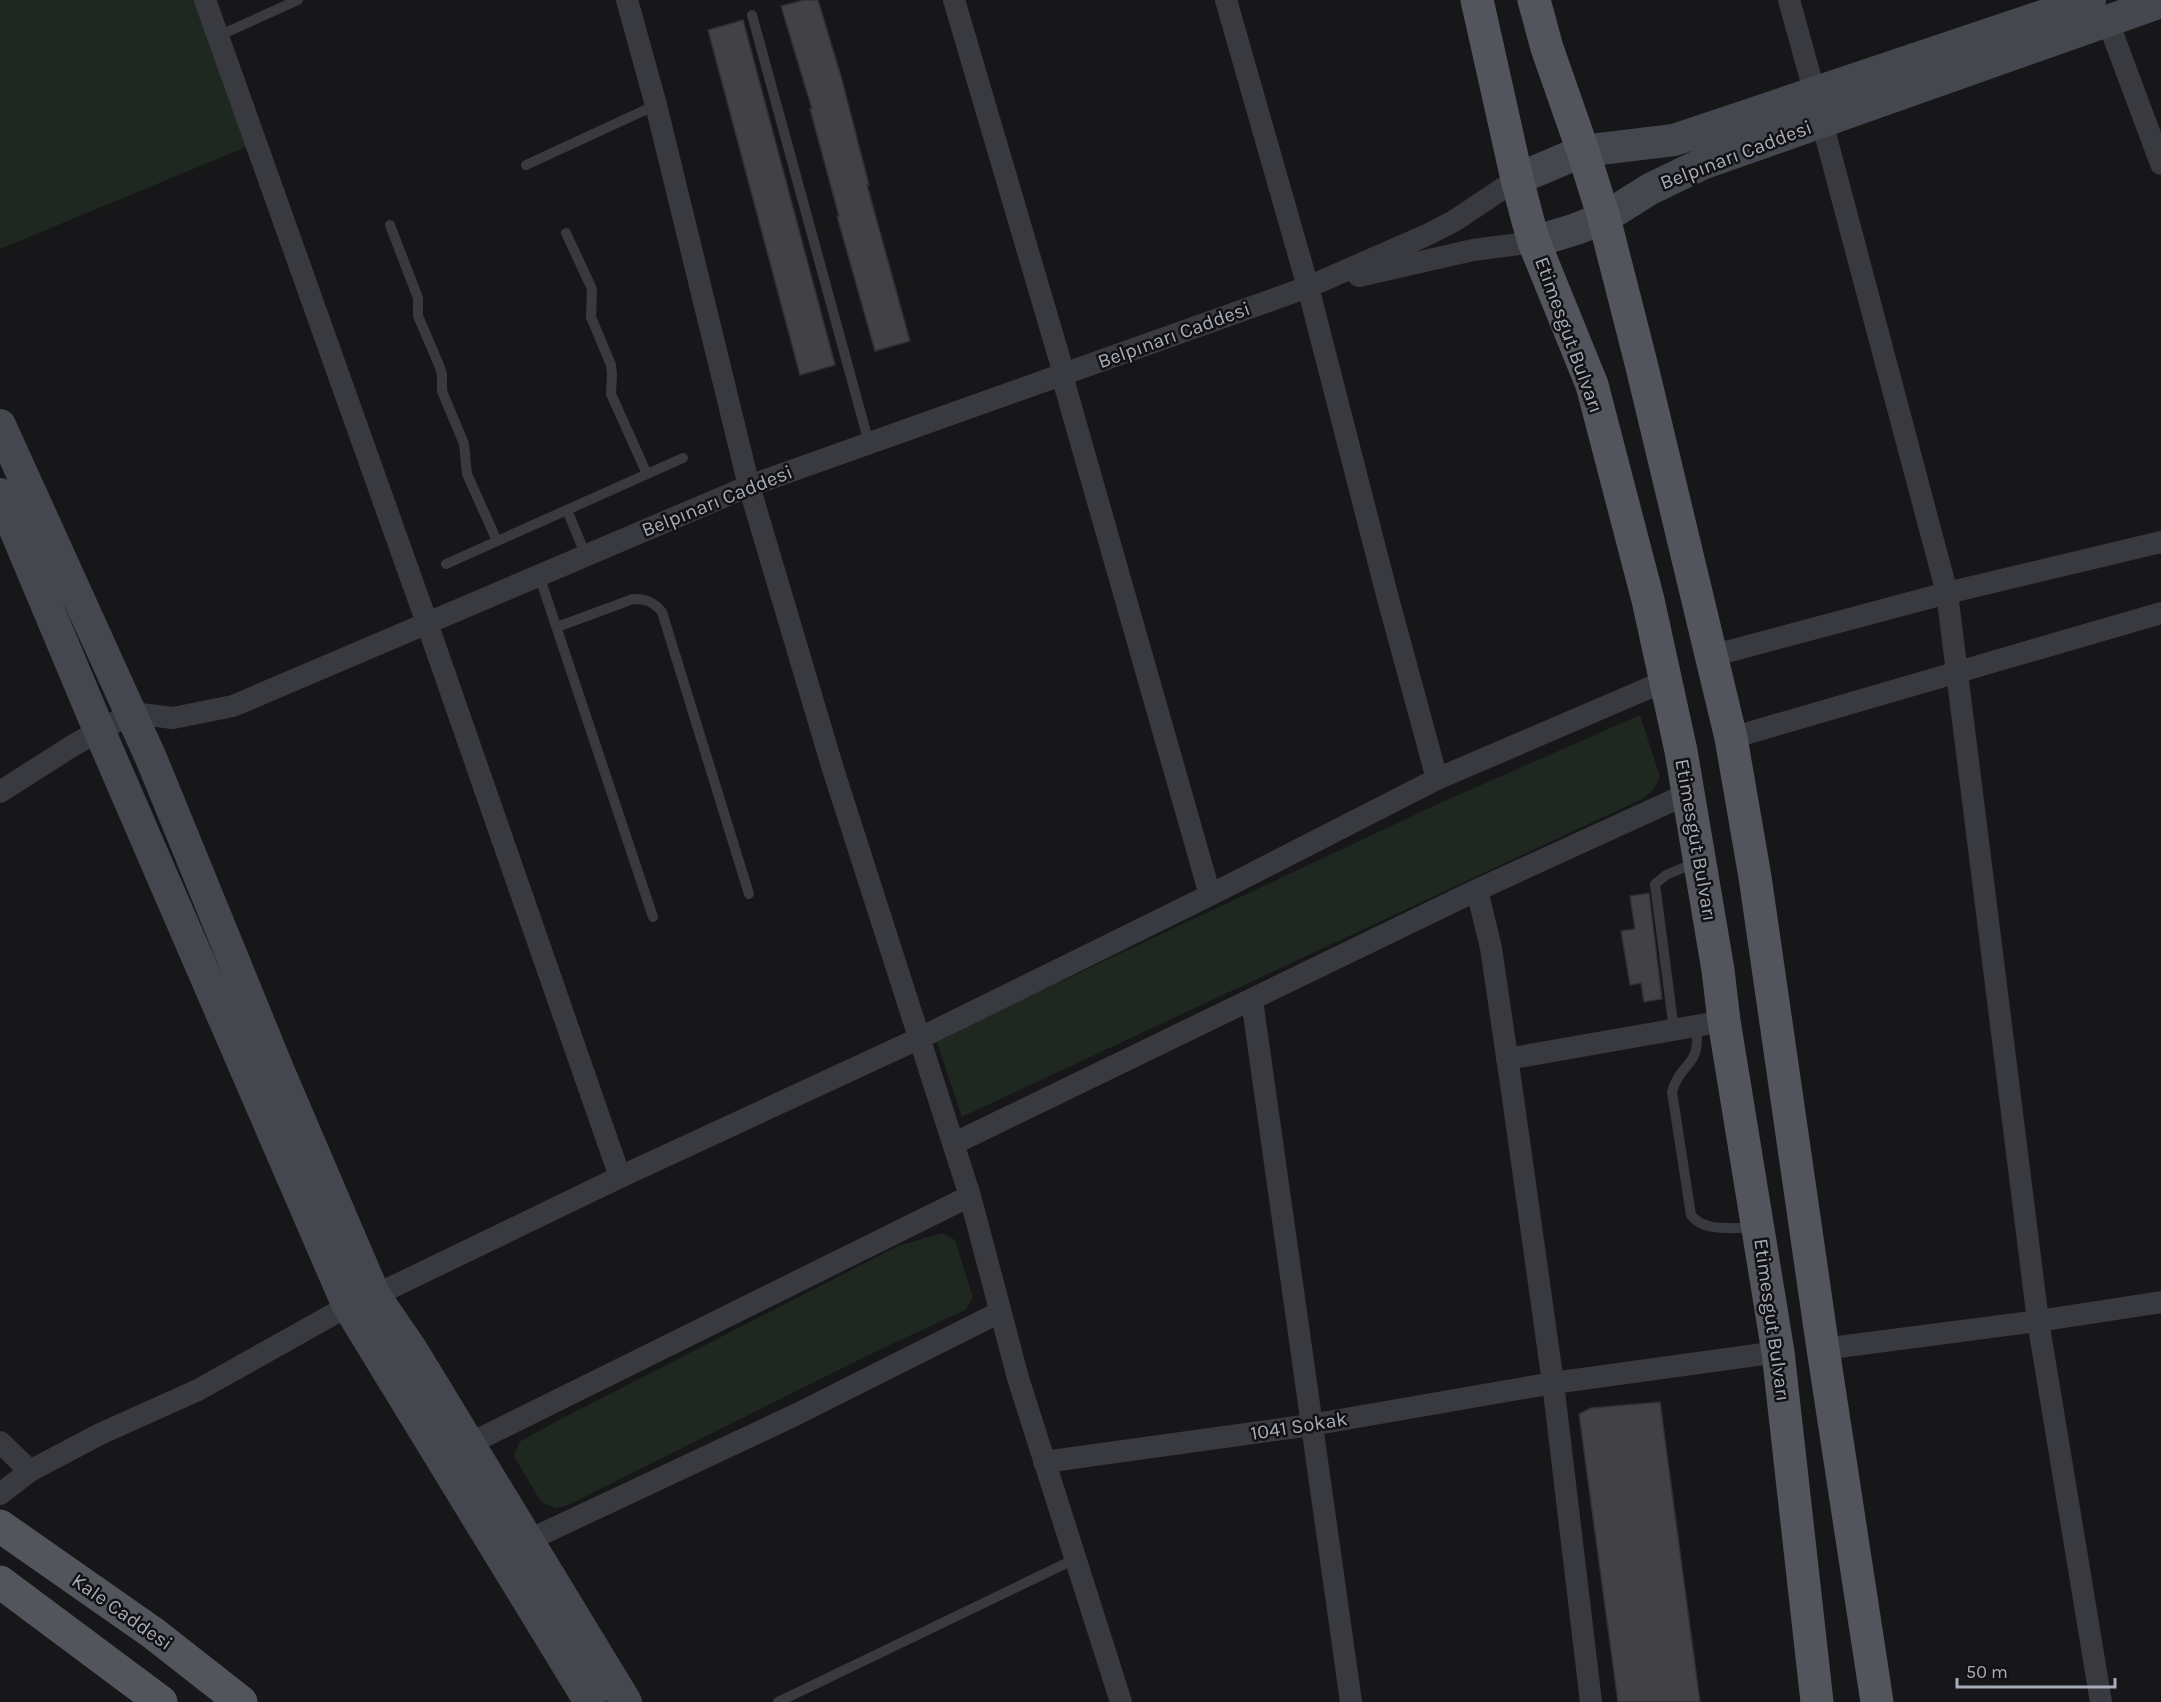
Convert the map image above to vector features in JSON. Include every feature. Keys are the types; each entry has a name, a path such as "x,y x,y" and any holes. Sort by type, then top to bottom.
{"main road":[{"name":"Etimesgut Bulvarı","path":"1477,0 1517,180 1534,242 1592,385 1648,600 1689,793 1718,970 1698,1026 1758,1228 1778,1352 1817,1702"},
{"path":"1534,0 1546,48 1604,218 1731,738 1756,889 1877,1702"},
{"name":"Belpınarı Caddesi","path":"1534,242 1576,230 1604,218 1650,189 1818,108 2099,10 2161,2"},
{"name":"Belpınarı Caddesi","path":"1517,180 1583,151 1674,140 1818,108"},
{"path":"0,424 132,713 278,1069 361,1301 412,1350 626,1702"},
{"path":"0,494 99,730 361,1301 590,1702"},
{"name":"Kale Caddesi","path":"0,1526 153,1633 241,1702"},
{"path":"0,1582 161,1702"}],"street":[{"path":"206,0 620,1177"},
{"path":"627,0 656,105 749,486 832,769 970,1196 1018,1378 1121,1702"},
{"path":"954,0 1064,374 1068,397 1210,895"},
{"path":"1226,0 1308,287 1386,591 1437,778"},
{"path":"1788,0 1947,593 2038,1321 2101,1702"},
{"path":"2099,10 2161,164"},
{"name":"Belpınarı Caddesi","path":"132,713 173,718 233,706 749,486 1308,287 1429,234 1454,221 1517,180"},
{"name":"Belpınarı Caddesi","path":"1308,287 1473,250 1534,242"},
{"path":"1711,656 1947,593 2161,543"},
{"path":"1731,738 2161,613"},
{"path":"0,1494 30,1471 100,1434 198,1390 361,1301 620,1177 920,1038 1210,895 1437,778 1665,681"},
{"path":"0,792 99,730 132,713"},
{"path":"953,1144 1477,890 1689,793"},
{"path":"1477,890 1491,948 1553,1383 1591,1702"},
{"path":"1252,1000 1351,1702"},
{"path":"1507,1059 1698,1026"},
{"path":"469,1444 970,1196"},
{"path":"1823,1349 2038,1321 2161,1302"},
{"path":"529,1540 795,1415 1000,1312"},
{"name":"1041 Sokak","path":"1044,1462 1311,1425 1553,1383 1778,1352"},
{"path":"0,1442 30,1471"}],"lane":[{"path":"218,36 298,0"},
{"path":"752,15 869,443"},
{"path":"526,165 656,105"},
{"path":"390,225 418,298 418,316 442,374 442,391 464,444 467,474 497,541"},
{"path":"566,233 592,289 591,317 611,365 611,394 646,474"},
{"path":"446,564 683,458"},
{"path":"567,510 585,556"},
{"path":"539,575 653,917"},
{"path":"557,627 633,599 652,602 662,612 749,894"},
{"path":"1700,861 1666,875 1655,884 1698,1026 1695,1055 1678,1076 1672,1092 1691,1215 1701,1225 1707,1227 1758,1228"},
{"path":"778,1702 799,1698 1075,1560"}],"shaded area":[{"path":"0,0 198,0 251,145 0,249"},
{"path":"1640,715 1660,777 1653,790 1642,799 962,1117 936,1040 1438,804"},
{"path":"942,1233 955,1240 973,1298 965,1310 879,1350 568,1505 556,1508 541,1502 514,1456 519,1442 898,1246"}],"building":[{"path":"804,0 818,0 842,80 869,185 867,185 910,341 875,351 837,216 839,216 810,109 812,109 781,6"},
{"path":"743,20 835,365 800,375 708,30"},
{"path":"1649,893 1662,999 1644,1002 1641,983 1630,985 1621,931 1635,929 1630,896"},
{"path":"1660,1402 1700,1702 1618,1702 1579,1414 1591,1408"}]}
